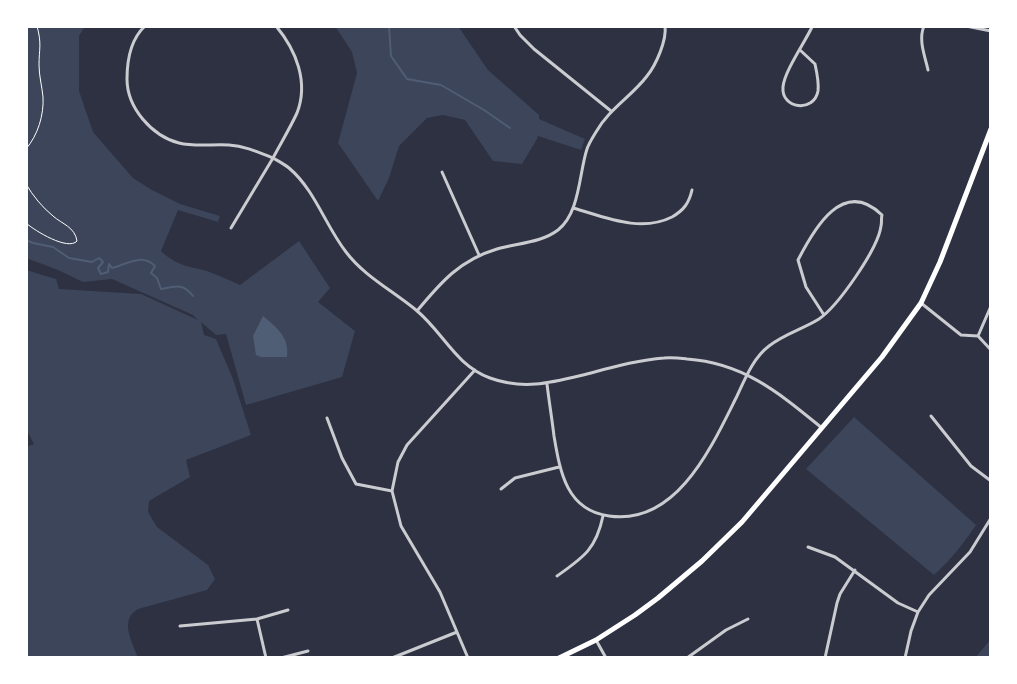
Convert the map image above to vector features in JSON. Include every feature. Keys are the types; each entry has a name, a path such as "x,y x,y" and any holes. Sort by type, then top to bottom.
{"main road":[{"path":"559,658 596,640 658,598 702,561 742,522 882,357 921,303 940,262 991,129"}],"street":[{"path":"145,26 131,48 127,66 127,84 132,102 143,121 158,133 179,143 241,147 255,150 273,158 288,168 302,180 347,254 366,272 417,311 453,352 475,370 490,378 527,385 547,384 639,361 666,357 706,360 726,365 748,374 774,389 822,428"},
{"path":"231,228 273,158 296,113 300,100 299,67 295,54 276,26"},
{"path":"514,26 534,49 611,112"},
{"path":"417,311 440,282 460,266 479,255 543,239 552,234 567,220 573,208 587,147 596,130 611,112 648,75 662,48 666,32 665,26"},
{"path":"924,26 921,40 928,70"},
{"path":"966,26 991,31"},
{"path":"800,50 815,64 818,93 813,102 805,106 796,106 790,103 785,97 782,88 785,78 800,50 813,27"},
{"path":"442,172 479,255"},
{"path":"573,208 626,223 651,225 680,213 689,202 692,190"},
{"path":"547,384 559,467 564,481 573,496 585,507 604,516 624,518 646,514 664,502 682,486 710,450 754,363 767,347 785,335 818,319 824,314 850,287 876,241 881,227 882,215 872,205 852,202 836,206 805,246 798,260 806,287 824,314"},
{"path":"921,303 961,335 978,336 991,350"},
{"path":"978,336 991,306"},
{"path":"468,658 440,592 401,526 392,491 398,462 407,445 475,370"},
{"path":"931,416 971,466 991,481"},
{"path":"327,418 342,458 356,484 392,491"},
{"path":"501,488 515,478 559,467"},
{"path":"557,576 578,561 595,543 604,516"},
{"path":"905,658 911,631 918,612 929,595 970,552 991,518"},
{"path":"808,547 836,556 898,603 918,612"},
{"path":"825,658 840,594 855,570"},
{"path":"180,626 257,619 288,610"},
{"path":"257,619 266,658"},
{"path":"687,658 726,630 748,619"},
{"path":"392,658 457,632"},
{"path":"596,640 606,658"},
{"path":"281,658 308,651"}],"path":[{"path":"26,149 39,127 42,111 43,97 39,64 41,46 37,26"},
{"path":"26,184 38,202 73,231 77,242 72,245 66,245 26,223"}],"shaded area":[{"path":"26,26 85,26 79,36 79,91 93,132 133,178 180,204 220,216 218,222 178,210 161,251 178,263 207,271 240,285 299,241 330,288 318,302 355,331 342,377 246,405 226,334 216,335 201,322 204,335 216,339 233,379 251,435 186,460 190,477 149,501 148,512 157,527 208,565 215,579 207,590 138,609 132,614 128,625 130,638 138,658 26,658 26,447 34,444 26,429 26,270 56,279 59,289 141,294 198,320 193,315 112,279 83,282 26,258"},
{"path":"335,26 458,26 488,70 539,115 539,119 585,139 581,150 538,136 522,164 493,161 465,120 443,115 427,118 399,146 389,178 378,201 338,143 357,73 352,52"},
{"path":"263,316 284,338 287,357 261,357 256,355 253,336"},
{"path":"854,417 976,525 946,564 934,575 806,469"},
{"path":"991,639 991,658 975,658"}],"waterway":[{"path":"389,26 391,56 407,79 441,85 484,110 510,128"},
{"path":"26,240 53,247 69,258 92,262 99,258 103,262 98,268 101,274 108,272 109,264 112,268 134,261 145,260 155,266 151,273 157,278 161,289 179,286 186,289 193,296"}]}
